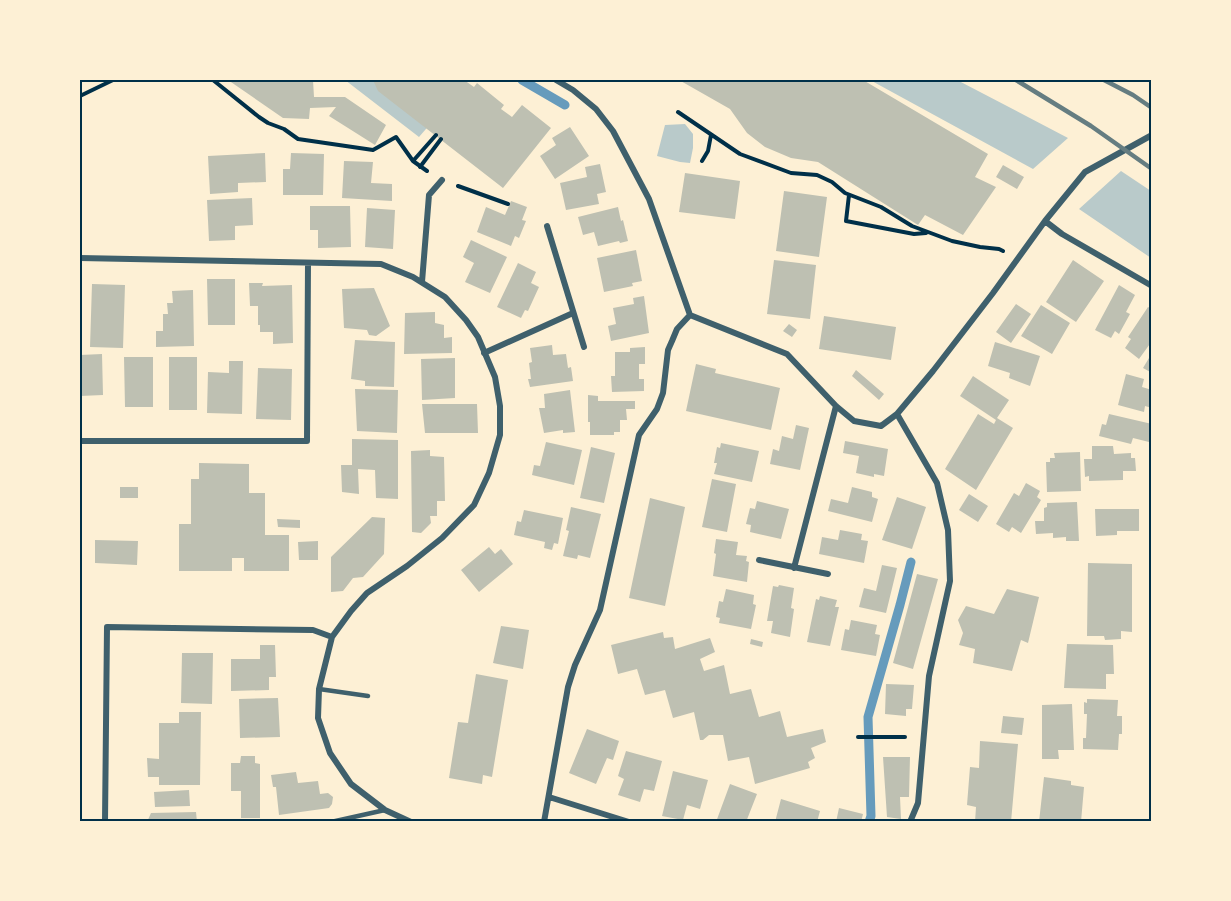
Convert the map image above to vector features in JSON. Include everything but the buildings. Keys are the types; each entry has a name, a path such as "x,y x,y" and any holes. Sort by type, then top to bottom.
{"street":[{"path":"556,80 573,90 596,109 618,140 650,199 690,315 787,354 836,406 854,421 881,426 897,414 940,363 1045,220 1085,172 1152,135"},
{"path":"423,282 429,195 442,180"},
{"path":"1045,220 1062,234 1152,286"},
{"path":"547,226 584,347"},
{"path":"80,258 381,264 423,282 445,297 478,337 495,377 500,406 500,435 489,473 474,506 442,538 367,593 351,611 332,637 319,689 318,718 330,753 351,784 385,810 411,822"},
{"path":"80,441 307,441 308,263"},
{"path":"484,353 573,313"},
{"path":"544,822 568,687 575,665 600,610 639,435 657,409 663,393 668,350 676,329 690,315"},
{"path":"794,568 836,406"},
{"path":"897,414 937,483 948,530 950,581 929,676 918,803 910,822"},
{"path":"759,560 828,574"},
{"path":"105,822 107,627 313,630 332,637"},
{"path":"549,797 629,822"}],"lane":[{"path":"319,689 368,696"},
{"path":"331,822 385,810"}],"path":[{"path":"80,96 113,80"},
{"path":"213,80 259,117 284,129 298,139 373,150 396,137 413,161 436,135"},
{"path":"678,112 740,154 791,172 817,175 832,182 845,193 881,207 912,226 952,241 999,249 1015,261"},
{"path":"702,161 708,151 711,135"},
{"path":"420,167 441,139"},
{"path":"442,180 508,204"},
{"path":"849,195 846,222 914,234 930,233"},
{"path":"858,738 924,737"}],"shaded area":[{"path":"345,80 385,80 392,93 432,122 419,137"},
{"path":"870,80 957,80 1068,138 1033,169"},
{"path":"685,124 693,134 690,163 657,156 665,125"},
{"path":"1121,171 1151,191 1151,258 1079,209"}],"waterway":[{"path":"522,80 565,105"},
{"path":"869,822 871,816 868,717 911,562"}],"railway":[{"path":"1016,80 1091,126 1152,169"},
{"path":"1104,80 1152,108"}]}
